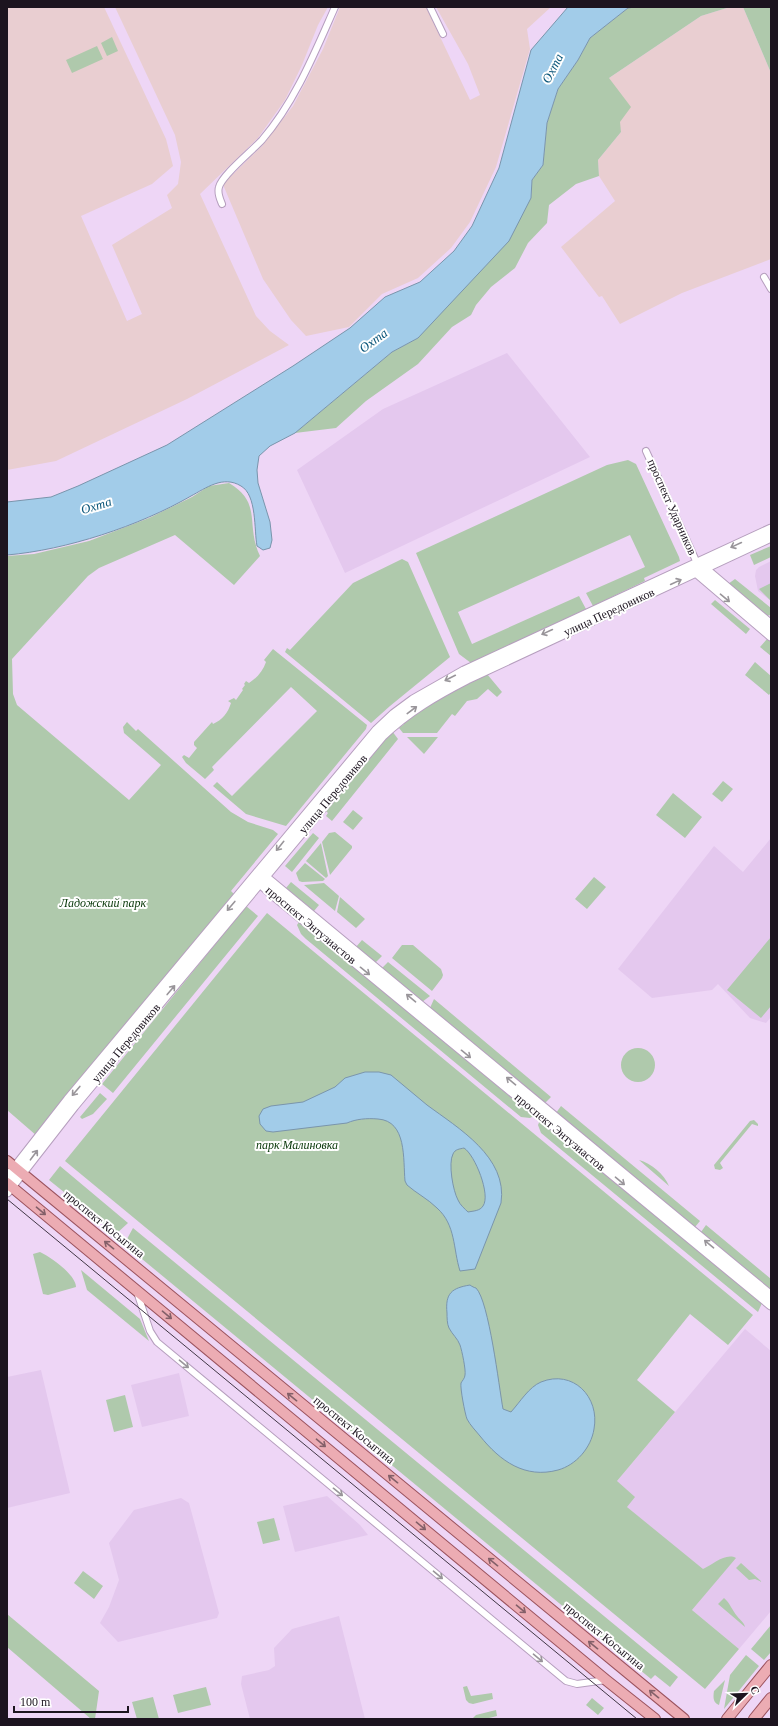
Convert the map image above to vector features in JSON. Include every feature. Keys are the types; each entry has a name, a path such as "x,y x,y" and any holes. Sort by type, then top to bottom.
{"main road":[{"name":"проспект Косыгина","path":"14,1167 684,1719"},
{"path":"8,1185 655,1719"},
{"path":"727,1719 771,1665"},
{"path":"754,1719 771,1698"}],"street":[{"path":"222,204 218,193 219,186 225,177 262,140 280,116 319,44 335,7"},
{"path":"430,7 443,34"},
{"path":"764,277 771,289"},
{"name":"проспект Ударников","path":"646,451 699,568 771,636"},
{"name":"улица Передовиков","path":"699,568 771,529"},
{"name":"улица Передовиков","path":"8,1185 14,1167 64,1106 260,879 376,730 394,714 434,686 464,671 771,537"},
{"name":"проспект Ударников","path":"699,568 771,625"},
{"name":"проспект Энтузиастов","path":"260,879 771,1296"},
{"name":"проспект Энтузиастов","path":"260,879 771,1306"},
{"path":"137,1290 150,1331 157,1342 163,1347 566,1681 577,1684 606,1680"}],"shaded area":[{"path":"7,7 104,7 166,139 173,166 152,184 81,216 127,321 142,314 112,245 172,208 167,195 178,184 181,162 175,135 115,7 328,7 318,25 302,65 285,100 258,138 200,194 256,316 270,331 289,345 187,399 56,461 7,470"},
{"path":"340,7 426,7 470,100 480,95 468,64 436,7 551,7 527,29 530,49 496,167 470,222 451,248 418,278 382,294 349,327 306,336 291,320 263,279 224,187 224,183 262,146 293,106 323,49"},
{"path":"730,7 743,7 771,73 771,259 682,293 620,324 602,296 599,297 561,247 615,201 599,176 598,160 621,132 609,78 701,16"},
{"path":"507,353 590,457 345,573 297,470 383,409"},
{"path":"771,561 771,601 758,591 755,576 756,570 759,567"},
{"path":"771,838 771,1017 766,1023 750,1018 718,984 712,990 652,998 618,969 714,846 743,872"},
{"path":"745,1329 771,1351 771,1611 739,1649 692,1610 716,1581 627,1507 617,1481"},
{"path":"41,1370 70,1493 7,1508 7,1377"},
{"path":"179,1373 189,1416 142,1427 131,1385"},
{"path":"327,1496 360,1525 368,1535 295,1552 283,1506"},
{"path":"181,1498 189,1503 219,1613 217,1618 118,1642 100,1623 109,1607 119,1580 109,1543 134,1510"},
{"path":"339,1616 365,1719 250,1719 241,1684 242,1676 269,1670 275,1666 274,1648 292,1629"}],"green space":[{"path":"730,7 701,16 609,78 631,107 620,122 621,132 598,160 599,176 576,184 549,205 547,223 528,243 515,268 491,287 476,305 471,315 452,327 418,364 366,401 336,428 295,433 392,352 418,338 531,198 532,180 543,165 547,123 558,89 578,60 590,38 628,8"},
{"path":"743,7 771,7 771,73"},
{"path":"112,37 118,51 107,56 101,43"},
{"path":"97,46 103,59 72,73 66,60"},
{"path":"628,460 636,464 680,561 644,578 645,581 593,606 586,593 645,567 630,535 458,612 472,644 579,596 586,609 471,663 459,654 416,553 607,465"},
{"name":"Ладожский парк","path":"229,483 246,498 250,507 256,545 260,556 234,585 175,535 99,568 88,576 12,659 13,694 17,705 129,800 161,765 124,733 123,727 127,722 136,731 138,729 231,812 248,822 273,830 278,834 231,891 234,894 37,1136 7,1110 7,556 34,554 89,541 149,518 192,497 209,486"},
{"path":"771,546 771,557 754,565 750,555"},
{"path":"402,559 408,562 450,657 371,723 285,652 287,648 290,650 353,583"},
{"path":"735,579 771,608 771,615 766,616 728,584"},
{"path":"771,583 771,601 759,589"},
{"path":"715,600 750,629 746,634 711,604"},
{"path":"767,639 771,642 771,656 760,647"},
{"path":"273,649 367,725 366,729 286,826 246,814 213,786 217,782 232,796 317,711 291,687 212,767 214,770 205,779 186,763 182,757 184,755 189,758 197,748 194,745 194,742 212,722 213,724 224,716 231,703 228,701 234,698 236,700 243,690 242,689 246,681 249,683 255,679 266,662 264,660"},
{"path":"755,662 771,676 771,692 769,695 745,675"},
{"path":"487,674 502,692 497,697 488,689 477,699 467,701 455,716 452,714 437,733 403,733 399,728 404,724 403,722 439,697"},
{"path":"392,731 398,739 332,821 326,816 328,813 325,810"},
{"path":"407,737 438,737 424,754"},
{"path":"723,781 733,789 722,802 712,794"},
{"path":"673,793 702,817 685,838 656,815"},
{"path":"353,810 363,818 353,830 343,822"},
{"path":"335,832 352,846 352,848 330,875 322,842 329,833"},
{"path":"313,833 319,838 292,872 285,866"},
{"path":"321,843 328,876 326,878 306,861"},
{"path":"305,863 325,879 323,881 299,881 296,873"},
{"path":"594,877 606,887 587,909 575,899"},
{"path":"291,882 319,905 314,911 286,888"},
{"path":"324,883 339,896 335,911 304,885"},
{"path":"340,897 365,919 356,928 337,912"},
{"path":"246,906 258,916 113,1093 102,1084"},
{"name":"парк Малиновка","path":"267,913 753,1315 728,1345 690,1314 637,1380 675,1412 617,1481 635,1497 627,1507 703,1569 724,1558 736,1558 692,1610 739,1649 705,1689 65,1161"},
{"path":"299,922 534,1116 530,1118 521,1117 306,939 301,934 297,925"},
{"path":"771,937 771,1006 761,1018 727,990"},
{"path":"362,940 382,956 375,963 356,947"},
{"path":"402,945 413,945 441,969 443,975 442,978 432,991 392,958"},
{"path":"388,962 430,996 422,1002 382,968"},
{"path":"434,999 551,1097 545,1103 430,1008"},
{"path":"641,1048 648,1050 653,1055 655,1065 653,1075 648,1080 635,1082 628,1080 623,1075 621,1062 623,1055 628,1050"},
{"path":"100,1093 107,1099 93,1114 82,1119 80,1117"},
{"path":"561,1106 700,1221 695,1227 556,1113"},
{"path":"540,1120 762,1303 758,1312 541,1133 538,1125"},
{"path":"754,1120 758,1126 752,1124 720,1163 723,1168 720,1170 715,1169 714,1165 750,1121"},
{"path":"639,1160 644,1161 657,1170 664,1177 669,1186"},
{"path":"60,1166 128,1223 116,1234 49,1180"},
{"path":"706,1225 771,1279 771,1290 701,1232"},
{"path":"133,1228 678,1677 670,1687 655,1675 651,1679 142,1259 127,1244 127,1239"},
{"path":"40,1252 68,1272 75,1282 76,1287 48,1295 43,1294 33,1254"},
{"path":"81,1270 140,1319 149,1341 87,1290"},
{"path":"125,1395 133,1427 114,1432 106,1400"},
{"path":"274,1518 280,1540 263,1544 257,1522"},
{"path":"741,1563 762,1582 755,1579 749,1580 736,1568"},
{"path":"83,1571 103,1586 94,1599 74,1583"},
{"path":"724,1598 743,1622 745,1627 718,1604"},
{"path":"7,1614 99,1691 95,1719 91,1719 7,1647"},
{"path":"771,1625 771,1652 764,1660 751,1649"},
{"path":"746,1655 759,1666 724,1709 730,1675"},
{"path":"725,1680 719,1705 714,1700 714,1691"},
{"path":"467,1686 471,1696 492,1693 493,1699 473,1704 469,1703 466,1700 463,1687"},
{"path":"206,1687 211,1705 178,1713 173,1695"},
{"path":"153,1697 159,1719 137,1719 132,1702"},
{"path":"592,1698 604,1708 598,1715 586,1705"},
{"path":"496,1710 497,1716 485,1719 472,1719 476,1715"}],"water":[{"name":"Охта","path":"568,7 635,7 628,8 590,38 578,60 558,89 547,123 543,165 532,180 531,198 509,241 418,338 392,352 295,433 270,446 259,456 257,470 258,483 270,522 272,540 270,548 263,550 257,546 254,513 250,497 246,491 241,486 234,483 221,482 209,486 171,507 149,517 102,535 53,548 7,555 7,502 51,497 167,445 293,366 350,328 385,297 420,282 454,251 472,226 499,168 531,50"},
{"path":"365,1072 379,1072 391,1075 427,1105 466,1134 489,1158 497,1172 501,1187 501,1203 475,1269 460,1271 448,1222 433,1205 407,1185 405,1181 402,1142 394,1126 387,1121 378,1119 362,1119 347,1123 273,1132 266,1131 260,1124 259,1116 263,1109 271,1106 303,1102 335,1087 345,1078","holes":["464,1148 473,1158 481,1176 485,1193 485,1201 483,1206 480,1209 468,1212 460,1204 456,1196 451,1164 453,1154 456,1150"]},
{"path":"470,1285 476,1288 481,1296 485,1309 493,1345 503,1409 511,1412 533,1387 541,1382 553,1379 564,1379 582,1389 593,1406 595,1417 594,1429 590,1443 577,1460 565,1468 546,1472 535,1472 514,1466 488,1445 471,1426 467,1419 461,1386 465,1375 464,1360 459,1343 448,1326 447,1301 454,1290"}],"tram line":[{"path":"7,1199 637,1719"}]}
